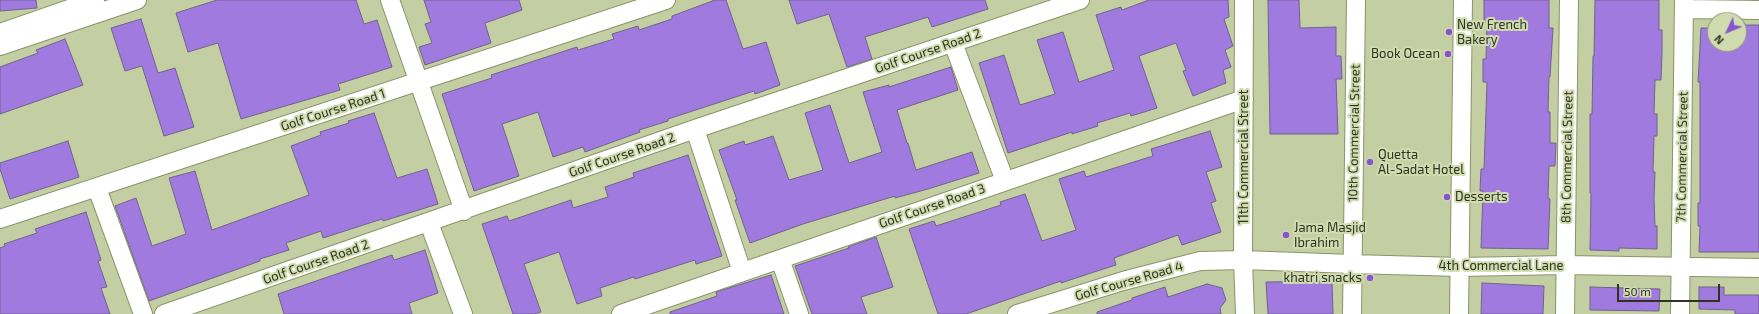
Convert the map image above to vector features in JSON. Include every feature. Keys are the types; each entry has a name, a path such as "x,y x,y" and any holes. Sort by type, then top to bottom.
{"street":[{"path":"0,33 95,0"},
{"path":"390,0 464,211"},
{"name":"Golf Course Road 1","path":"0,219 666,0"},
{"name":"Golf Course Road 2","path":"164,314 695,130 1080,0"},
{"name":"11th Commercial Street","path":"1244,0 1244,314"},
{"name":"10th Commercial Street","path":"1352,314 1356,0"},
{"path":"1459,314 1463,0"},
{"name":"8th Commercial Street","path":"1565,314 1568,0"},
{"path":"0,46 111,4 132,1"},
{"path":"1684,5 1759,10"},
{"name":"7th Commercial Street","path":"1680,314 1684,5"},
{"path":"953,43 1005,181"},
{"name":"Golf Course Road 3","path":"621,314 1244,99"},
{"path":"695,130 742,272"},
{"path":"97,188 143,314"},
{"path":"429,223 464,314"},
{"path":"780,259 799,314"},
{"name":"4th Commercial Lane","path":"1243,260 1460,267 1565,265 1681,268 1759,268"},
{"name":"Golf Course Road 4","path":"1018,314 1123,281 1200,261 1243,260"}],"building":[{"path":"0,0 36,0 37,8 0,11"},
{"path":"217,0 356,0 364,24 377,20 392,67 338,84 340,90 241,119 218,43 188,52 176,13"},
{"path":"424,0 519,0 522,10 485,23 491,43 425,65 419,47 432,43 425,24 431,22"},
{"path":"715,0 726,0 743,49 766,42 780,85 755,94 754,91 668,119 668,121 639,130 640,132 585,152 583,147 553,157 538,112 502,124 519,176 474,191 442,94 492,78 491,75 577,47 578,50 614,39 612,34 638,26 639,30 672,19 672,16"},
{"path":"789,0 985,0 988,9 932,27 928,17 865,37 872,59 847,67 829,14 797,24"},
{"path":"1149,0 1228,0 1229,17 1224,19 1233,46 1225,50 1231,67 1223,70 1226,83 1193,96 1183,71 1186,70 1176,43 1139,56 1157,108 1131,116 1130,113 1097,123 1098,126 1072,134 1072,132 1008,153 979,63 1004,55 1020,105 1055,94 1037,40 1063,32 1079,82 1114,70 1096,15 1121,7 1122,10"},
{"path":"1268,0 1299,0 1300,28 1336,27 1336,56 1341,56 1342,79 1336,79 1338,134 1270,134"},
{"path":"1484,0 1549,0 1549,28 1553,28 1548,112 1550,112 1550,143 1556,143 1555,166 1549,166 1548,198 1550,199 1548,249 1481,248 1483,191 1480,191 1481,169 1484,169 1487,82 1483,82 1483,59 1486,59 1487,22 1484,22"},
{"path":"1595,0 1659,0 1659,30 1662,30 1662,53 1661,80 1655,80 1654,114 1657,114 1657,136 1654,136 1653,172 1655,172 1654,198 1655,226 1657,226 1657,249 1619,248 1619,251 1590,250 1590,114 1592,114"},
{"path":"141,19 158,73 175,68 194,127 164,136 142,66 125,71 111,28"},
{"path":"1747,25 1759,25 1759,252 1699,252 1700,226 1698,226 1698,203 1700,203 1700,82 1698,82 1701,28 1707,28 1707,52 1747,52"},
{"path":"65,39 83,85 0,114 0,67 38,53 36,50"},
{"path":"951,67 958,90 897,110 916,170 972,152 979,173 895,198 895,196 803,224 750,243 735,200 737,200 719,150 744,141 745,145 773,136 789,180 823,170 805,113 830,105 849,163 882,152 863,92 889,85 889,87"},
{"path":"374,113 397,178 427,169 438,204 383,221 382,219 323,238 321,231 286,243 289,250 260,259 260,261 149,301 115,206 136,198 152,246 186,234 169,178 195,171 212,230 309,195 291,146 321,135 320,132"},
{"path":"1210,131 1222,167 1206,172 1216,201 1211,203 1221,232 1182,245 1178,235 1114,258 1116,265 1061,283 1061,281 966,314 938,314 909,229 934,221 936,226 1001,205 1000,202 1025,194 1042,241 1076,230 1059,179 1084,171 1086,177 1153,156 1151,149"},
{"path":"68,141 79,177 10,199 0,169 0,163"},
{"path":"688,155 722,256 696,264 695,260 635,279 634,277 600,288 602,296 577,304 559,252 524,264 541,312 534,314 513,314 482,224 507,216 509,221 571,200 573,208 608,197 605,187 634,177 633,173"},
{"path":"86,212 101,260 98,261 107,287 101,288 110,314 0,314 0,248 5,246 4,244 37,233 35,229"},
{"path":"876,237 893,287 861,297 867,314 812,314 795,266 849,248 848,247"},
{"path":"425,250 438,293 409,303 412,314 284,314 278,294 392,255 394,260"},
{"path":"771,275 784,314 670,314 670,312 717,296 716,292"},
{"path":"1332,281 1333,314 1268,314 1266,282"},
{"path":"1482,283 1544,286 1543,314 1481,314"},
{"path":"1207,284 1222,288 1226,300 1220,308 1221,314 1097,314 1097,312 1132,300 1132,298 1165,287 1168,297"},
{"path":"1590,287 1660,289 1659,311 1590,310"},
{"path":"1699,287 1724,287 1724,295 1759,295 1759,314 1735,314 1735,310 1699,309"}],"place":[{"name":"New French Bakery","path":"1449,32"},
{"name":"Book Ocean","path":"1448,54"},
{"name":"Quetta Al-Sadat Hotel","path":"1370,162"},
{"name":"Desserts","path":"1447,197"},
{"name":"Jama Masjid Ibrahim","path":"1286,235"},
{"name":"khatri snacks","path":"1370,278"}]}
